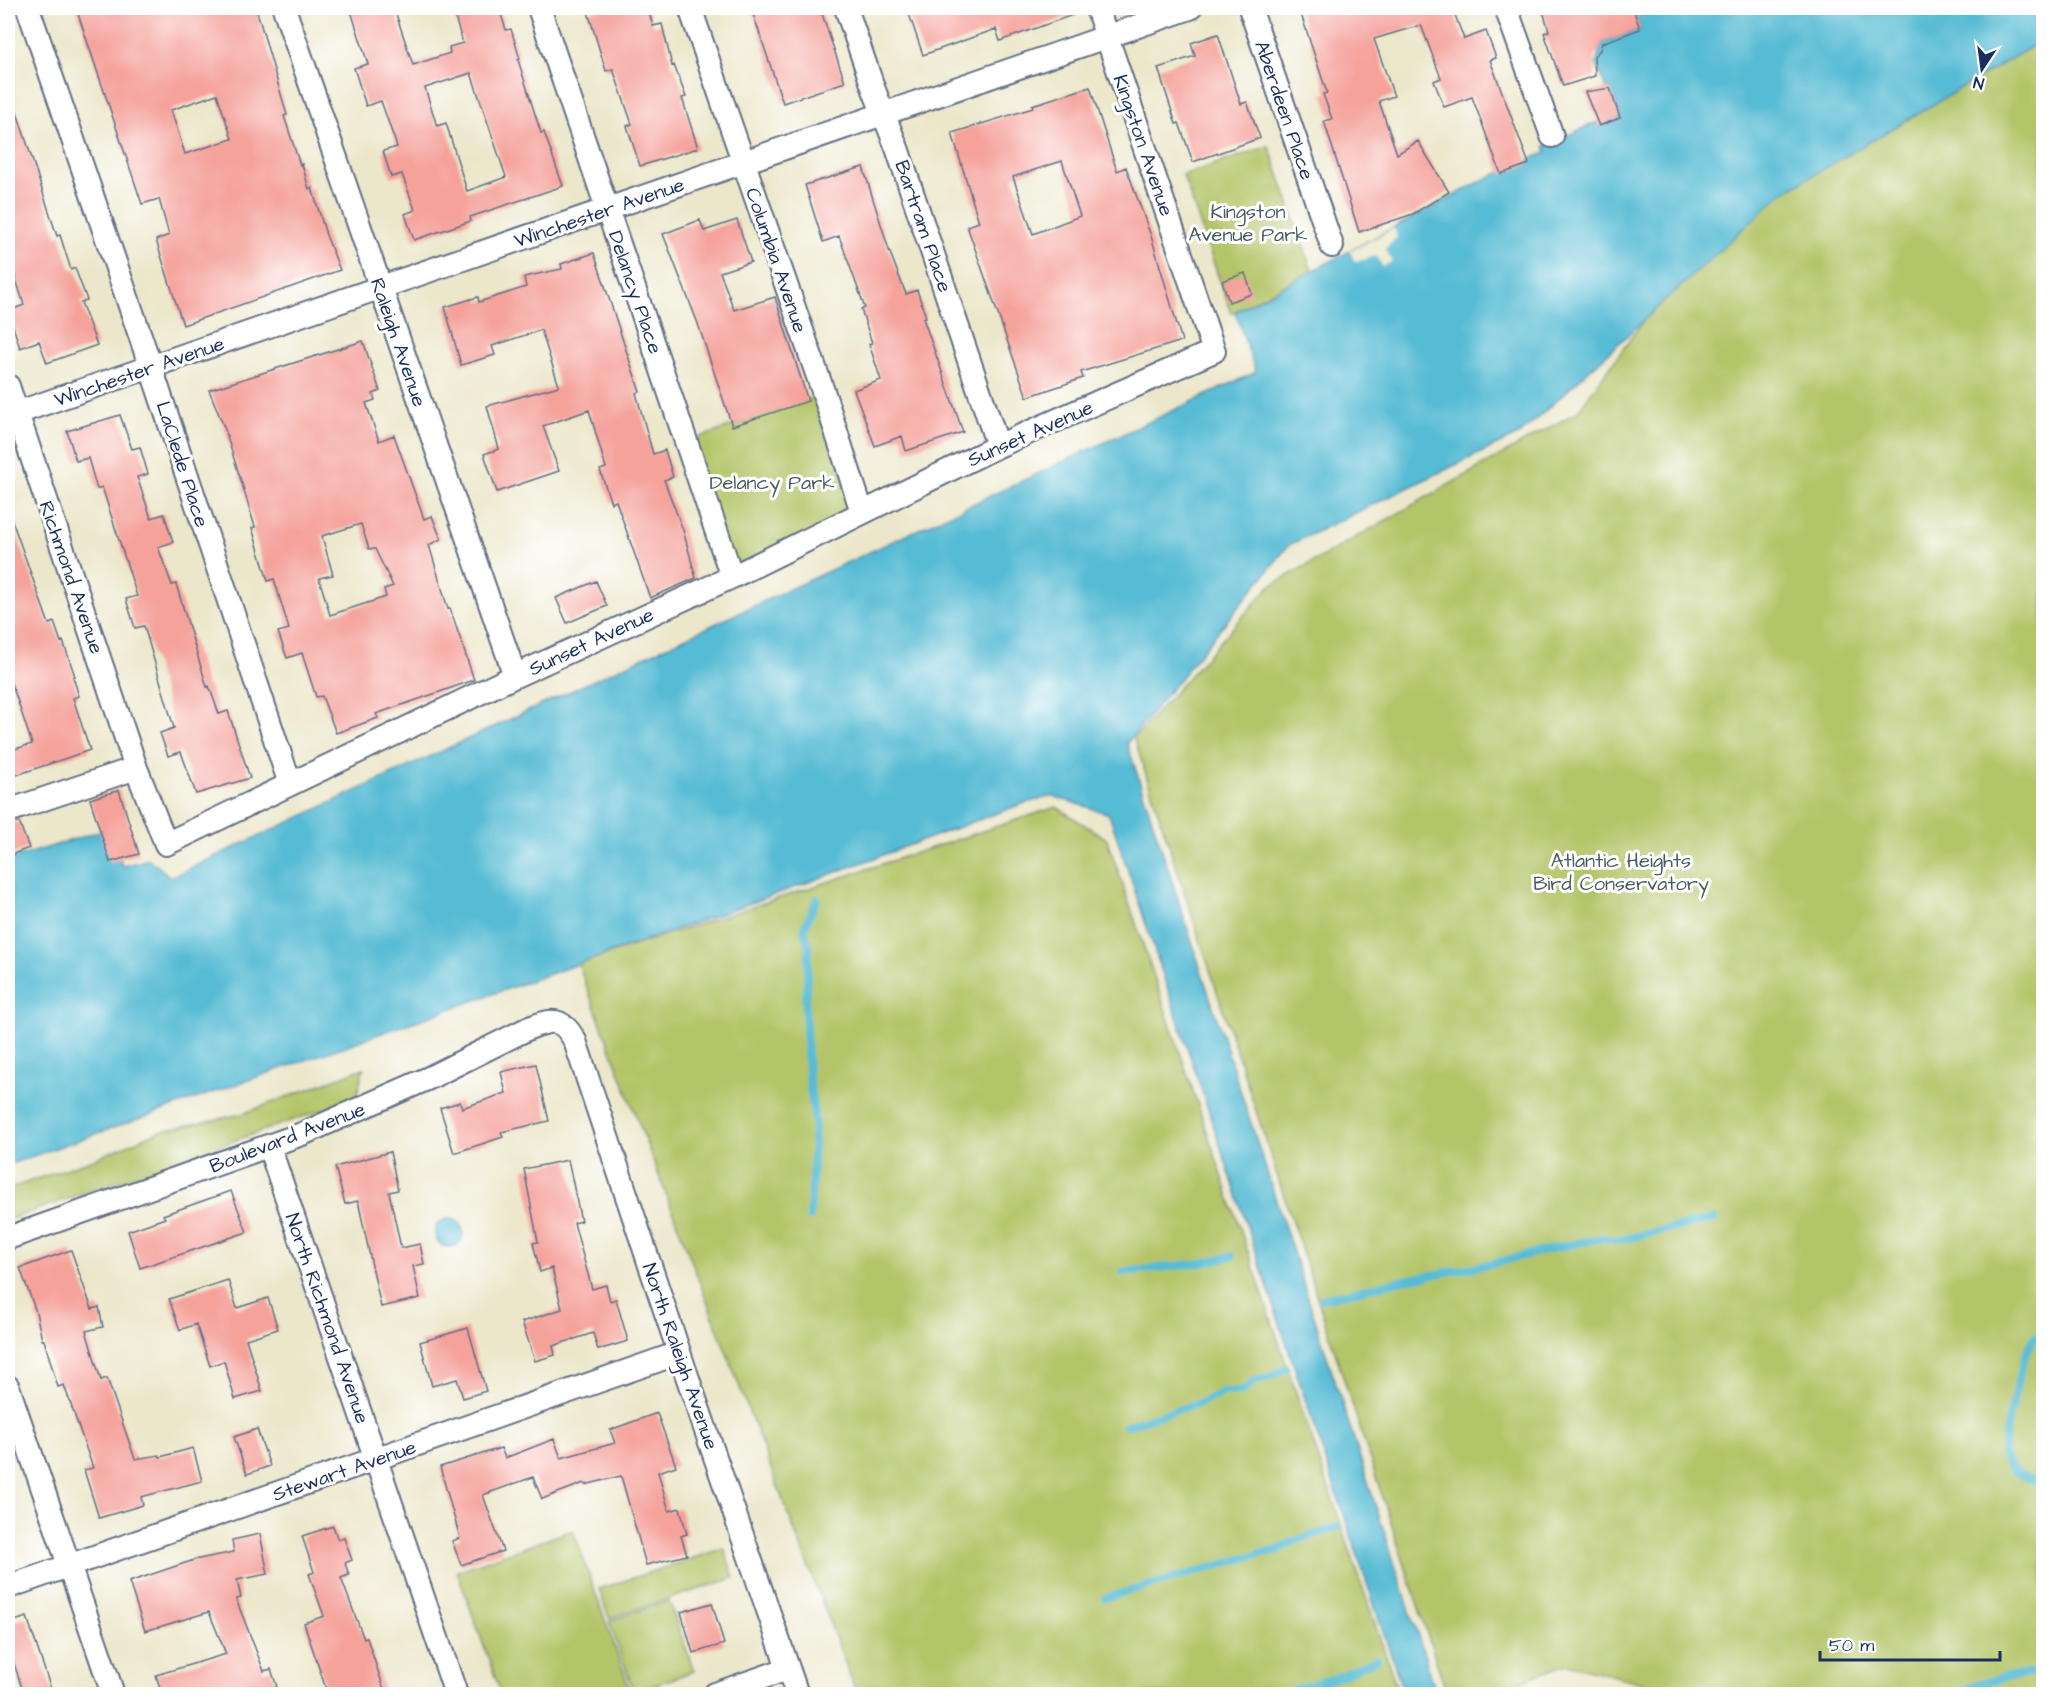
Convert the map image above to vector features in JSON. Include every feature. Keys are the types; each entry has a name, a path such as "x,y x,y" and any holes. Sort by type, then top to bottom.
{"street":[{"name":"LaClede Place","path":"28,8 290,784"},
{"name":"Raleigh Avenue","path":"284,8 516,676"},
{"name":"Delancy Place","path":"539,8 732,577"},
{"name":"Columbia Avenue","path":"690,8 862,512"},
{"name":"Bartram Place","path":"846,8 874,90 885,114 998,446"},
{"name":"Kingston Avenue","path":"1097,8 1214,351"},
{"name":"Winchester Avenue","path":"12,414 1190,8"},
{"name":"Aberdeen Place","path":"1250,8 1332,246"},
{"path":"1506,8 1552,136"},
{"name":"Sunset Avenue","path":"136,768 166,844 516,676 732,577 998,446 1214,351"},
{"name":"Richmond Avenue","path":"8,386 12,414 136,768"},
{"path":"8,811 136,768"},
{"name":"Boulevard Avenue","path":"8,1238 302,1134 429,1078 529,1028 546,1021 560,1022"},
{"name":"North Raleigh Avenue","path":"560,1022 566,1026 575,1041 679,1353 797,1695"},
{"name":"North Richmond Avenue","path":"269,1146 456,1695"},
{"name":"Stewart Avenue","path":"8,1587 679,1353"},
{"path":"8,1387 113,1695"},
{"path":"715,1695 788,1669"}],"green space":[{"name":"Atlantic Heights Bird Conservatory","path":"2043,8 2043,1694 1686,1694 1567,1664 1486,1694 1447,1694 1134,738 1270,586 1577,412 1729,204"},
{"name":"Kingston Avenue Park","path":"1269,146 1312,271 1231,313 1183,175"},
{"name":"Delancy Park","path":"824,394 862,512 732,577 687,442"},
{"path":"1056,807 1107,839 1399,1694 857,1694 578,964"},
{"path":"364,1068 356,1098 8,1220 8,1189 94,1159 160,1131 242,1114"},
{"path":"573,1530 630,1690 617,1694 501,1694 457,1571"},
{"path":"724,1548 734,1578 609,1618 599,1589"},
{"path":"669,1601 694,1671 634,1692 609,1621"}],"water":[{"path":"1633,8 2043,8 2043,40 1781,194 1520,434 1289,545 1127,743 1437,1694 1404,1694 1109,814 1053,796 1022,804 782,892 8,1165 8,860 110,828 122,866 149,859 171,877 1256,372 1235,312 1491,176 1528,164 1531,158 1547,153 1545,146 1597,122 1600,126 1620,118 1610,88 1606,88 1596,64 1602,43 1640,29"},
{"path":"449,1219 459,1223 463,1233 459,1243 449,1247 439,1243 435,1233 439,1223"}],"pier":[{"path":"1394,228 1397,237 1385,249 1392,261 1383,267 1376,256 1355,262 1350,251"}],"building":[{"path":"76,8 256,8 287,115 284,116 340,270 183,325 156,240 169,235 159,199 142,204","holes":["217,94 232,139 185,154 171,110"]},
{"path":"350,8 394,8 413,65 450,53 449,47 463,43 452,8 499,8 506,30 511,29 520,59 518,60 541,133 544,132 563,186 470,217 471,221 414,240 405,214 415,210 402,174 391,177 383,151 397,147 381,101 366,106 354,68 368,64","holes":["471,73 506,177 467,191 446,123 437,126 425,88"]},
{"path":"601,8 648,8 653,26 662,24 672,66 674,65 686,97 682,98 698,148 640,166 627,126 632,124 613,69 606,71 588,12"},
{"path":"751,8 820,8 845,82 783,103"},
{"path":"907,8 1084,8 1084,11 1000,41 996,29 923,55"},
{"path":"1299,8 1462,8 1463,12 1455,15 1464,39 1486,31 1496,58 1490,60 1529,164 1501,174 1472,97 1444,107 1434,81 1441,78 1421,25 1374,39 1394,96 1379,101 1397,154 1418,141 1449,192 1413,214 1359,232 1324,121 1332,119 1323,94 1327,93"},
{"path":"1542,8 1633,8 1640,29 1602,43 1600,50 1594,56 1595,76 1563,86 1544,33 1549,31"},
{"path":"1218,34 1241,104 1247,102 1260,138 1193,162 1179,123 1176,124 1158,68 1195,56 1191,43"},
{"path":"1090,87 1117,171 1126,167 1151,236 1182,341 1081,372 1083,378 1027,397 967,226 979,222 952,133 1033,108 1032,105","holes":["1062,161 1080,216 1033,234 1013,177"]},
{"path":"1610,88 1620,118 1599,126 1585,92"},
{"path":"12,97 57,236 60,235 71,270 75,268 87,300 81,302 97,345 47,363 39,341 20,348 8,311 24,305 8,254 8,98"},
{"path":"863,167 889,250 906,294 917,290 926,317 923,318 963,432 906,451 902,436 875,446 854,390 881,380 861,309 865,308 839,236 823,242 805,185"},
{"path":"700,220 704,231 737,220 751,262 720,272 734,310 775,297 808,401 732,426 697,321 663,234"},
{"path":"594,253 640,392 636,393 653,454 665,450 673,477 664,480 683,530 696,578 650,598 616,501 611,503 600,470 606,468 589,410 543,426 559,471 497,492 484,454 499,449 487,406 559,386 541,330 492,346 495,355 461,365 445,307 478,297 479,302 526,287 524,277 562,269 561,264"},
{"path":"1245,273 1252,294 1229,302 1222,281"},
{"path":"363,341 380,391 373,394 375,400 366,403 379,441 394,435 424,519 432,516 441,539 429,545 448,609 450,608 474,680 376,714 378,718 336,733 322,696 316,697 302,653 287,658 278,632 289,629 274,579 268,581 252,528 255,527 243,487 224,427 209,390","holes":["361,524 369,549 375,549 393,586 384,589 386,597 330,615 319,578 333,575 322,536"]},
{"path":"120,415 132,449 140,447 148,474 137,477 151,518 164,514 173,542 158,547 172,585 176,584 207,687 209,686 219,714 228,711 250,778 196,794 181,752 168,756 160,733 174,728 144,626 135,628 126,599 137,596 102,487 97,489 88,458 76,461 67,431"},
{"path":"8,515 10,515 49,624 54,622 61,642 63,641 79,696 73,698 90,750 8,778 8,751 32,744 8,676"},
{"path":"596,581 607,606 567,623 556,598"},
{"path":"119,790 139,854 110,862 90,799"},
{"path":"19,822 29,848 8,856 8,824"},
{"path":"536,1064 549,1121 501,1132 503,1137 454,1153 440,1108 460,1102 462,1108 506,1093 501,1072"},
{"path":"390,1152 398,1190 389,1192 401,1248 420,1244 424,1264 413,1266 420,1298 381,1307 358,1201 345,1204 335,1167"},
{"path":"568,1160 581,1221 574,1223 592,1289 606,1285 610,1301 616,1299 628,1341 598,1350 593,1333 553,1346 555,1355 535,1361 522,1322 562,1309 552,1268 540,1272 533,1243 538,1242 524,1169"},
{"path":"231,1191 247,1232 140,1268 128,1231 165,1218 163,1215"},
{"path":"71,1250 92,1309 99,1307 103,1327 86,1331 101,1380 107,1378 135,1459 159,1455 160,1457 193,1448 202,1481 141,1497 143,1505 99,1518 84,1470 93,1468 64,1385 58,1387 44,1340 42,1340 36,1312 20,1268"},
{"path":"228,1280 237,1308 268,1298 278,1329 246,1339 262,1391 235,1399 224,1361 210,1366 196,1324 180,1330 169,1299"},
{"path":"468,1328 486,1391 463,1398 457,1379 432,1386 420,1342"},
{"path":"657,1413 676,1466 658,1472 669,1511 680,1508 687,1534 681,1536 687,1555 646,1565 621,1476 585,1485 584,1483 542,1499 533,1477 483,1495 503,1551 461,1565 452,1541 460,1538 440,1467 501,1448 505,1458 554,1439 561,1458 615,1443 610,1430"},
{"path":"257,1429 270,1466 247,1474 234,1437"},
{"path":"333,1526 338,1540 344,1538 352,1560 345,1563 349,1575 341,1578 364,1639 367,1638 386,1695 328,1695 304,1623 324,1616 309,1574 314,1572 302,1536"},
{"path":"260,1534 268,1574 237,1580 241,1598 236,1599 264,1671 271,1669 277,1687 255,1695 162,1695 156,1675 226,1654 209,1612 145,1631 129,1582 194,1560 234,1552 232,1540"},
{"path":"712,1603 724,1644 693,1653 681,1612"},
{"path":"27,1617 53,1695 24,1695 8,1644 8,1623"}],"waterway":[{"path":"810,1217 815,1123 808,1072 805,1006 809,949 804,928 817,899"},
{"path":"1322,1299 1399,1281 1485,1265 1581,1242 1603,1238 1616,1240 1628,1238 1714,1219"},
{"path":"1123,1272 1202,1263 1232,1256"},
{"path":"2044,1330 2033,1339 2024,1360 2009,1416 2004,1447 2006,1461 2015,1471 2032,1480 2044,1483"},
{"path":"1125,1426 1202,1402 1223,1392 1243,1391 1254,1381 1273,1376 1286,1368"},
{"path":"1105,1598 1276,1551 1294,1541 1338,1527"},
{"path":"1286,1694 1340,1676 1377,1659"},
{"path":"1957,1694 1999,1678 2044,1672"}]}
